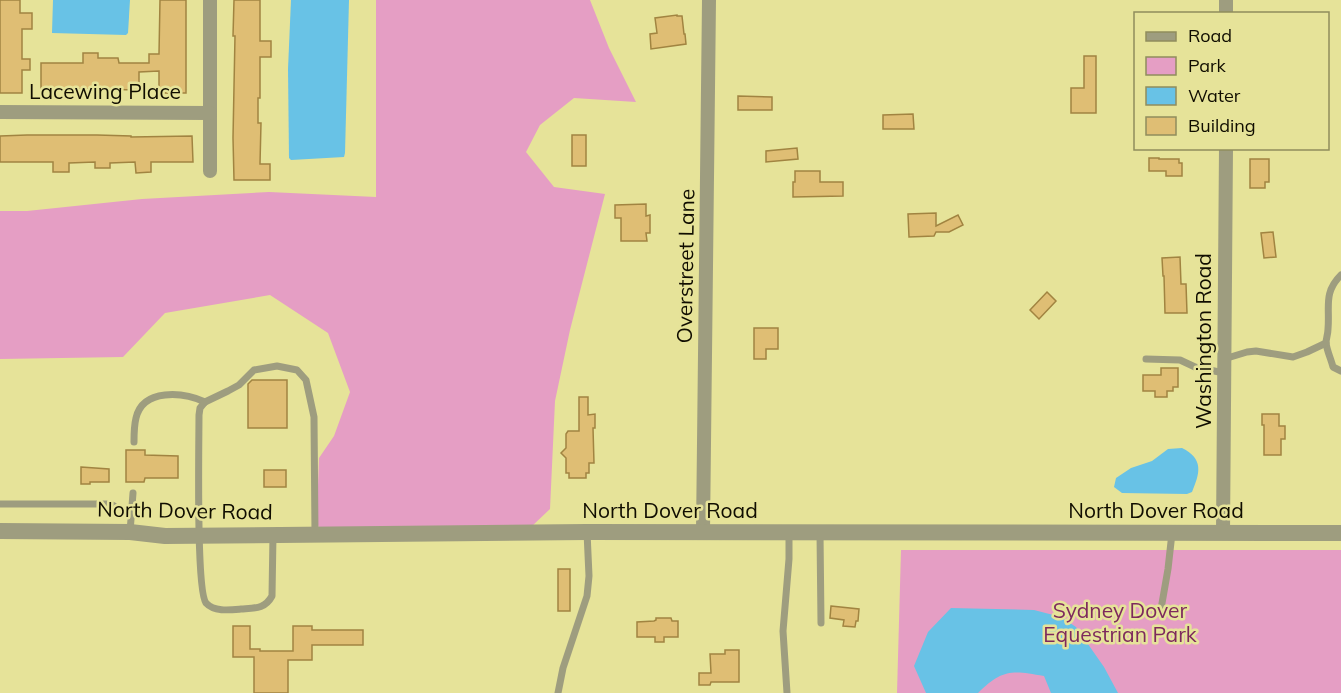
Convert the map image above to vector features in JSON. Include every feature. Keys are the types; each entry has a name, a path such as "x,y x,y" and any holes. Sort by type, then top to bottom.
{"street":[{"path":"210,0 210,171"},
{"name":"Overstreet Lane","path":"703,532 709,0"},
{"name":"Lacewing Place","path":"0,112 210,113"},
{"name":"Washington Road","path":"1223,533 1226,150"},
{"name":"North Dover Road","path":"0,531 130,532 165,536 587,532 1341,533"}],"lane":[{"path":"1341,275 1328,296 1326,343 1333,367 1341,372"},
{"path":"1146,359 1180,360 1195,367 1224,366 1247,352 1256,351 1293,357 1326,343"},
{"path":"273,534 273,596 269,602 262,608 233,610 218,610 208,606 204,600 199,535 200,408 205,402 239,385 254,370 277,366 297,370 306,380 314,417 315,534"},
{"path":"134,442 136,417 145,402 156,396 171,394 194,396 205,402"},
{"path":"130,532 133,493"},
{"path":"0,504 110,504 114,506"},
{"path":"558,693 563,668 586,596 589,576 587,532"},
{"path":"787,693 783,631 789,533"},
{"path":"820,533 821,623"},
{"path":"1161,609 1172,533"}],"green space":[{"path":"376,0 590,0 609,48 636,102 574,98 540,125 526,152 554,187 605,194 570,330 555,401 550,509 531,527 319,528 317,513 319,458 334,436 350,392 328,333 270,295 165,313 123,357 0,359 0,211 27,211 142,199 269,192 376,197"},
{"name":"Sydney Dover Equestrian Park","path":"901,550 1341,550 1341,693 897,693"}],"water":[{"path":"53,0 130,0 128,33 126,35 52,33"},
{"path":"291,0 349,0 344,157 291,160 289,158 288,69"},
{"path":"1182,448 1189,452 1197,462 1197,479 1192,492 1187,494 1122,493 1114,487 1116,478 1131,468 1152,461 1168,449"},
{"path":"951,608 1034,610 1061,617 1076,627 1104,667 1118,693 1051,693 1044,676 1015,672 1001,675 978,693 926,693 914,666 928,632"}],"building":[{"path":"0,0 20,0 20,13 32,13 32,29 22,29 22,59 30,59 30,70 22,70 22,93 0,93"},
{"path":"160,0 186,0 186,93 159,93 159,71 139,72 139,90 41,88 41,63 83,63 83,53 98,53 98,58 118,58 119,63 149,63 149,54 159,54"},
{"path":"234,0 260,0 260,41 271,41 271,57 260,57 260,98 258,98 258,123 261,123 260,164 270,164 270,180 234,180"},
{"path":"682,16 686,44 651,49 650,34 657,33 655,18"},
{"path":"1084,56 1096,56 1096,113 1071,113 1071,88 1084,88"},
{"path":"738,96 772,97 772,110 738,110"},
{"path":"913,114 914,129 883,129 883,115"},
{"path":"572,135 586,135 586,166 572,166"},
{"path":"0,136 192,136 193,162 151,162 151,172 136,173 135,162 110,163 110,168 95,168 95,162 69,163 69,172 53,172 53,162 0,162"},
{"path":"797,148 798,159 766,162 766,151"},
{"path":"1149,158 1179,159 1179,163 1182,163 1182,176 1166,176 1166,171 1149,171"},
{"path":"1250,159 1269,159 1269,182 1265,182 1265,188 1250,188"},
{"path":"795,171 820,171 820,182 843,182 843,196 793,197"},
{"path":"646,204 646,216 650,215 650,233 646,233 647,241 621,241 621,218 615,218 615,205"},
{"path":"936,213 936,226 958,215 963,225 949,232 936,232 934,236 909,237 908,214"},
{"path":"1273,232 1276,257 1264,258 1261,233"},
{"path":"1180,257 1181,284 1186,284 1187,313 1165,313 1162,258"},
{"path":"1047,292 1056,301 1039,319 1030,310"},
{"path":"754,328 778,328 778,349 766,349 766,359 754,359"},
{"path":"1161,368 1178,368 1178,387 1173,387 1173,391 1167,391 1167,397 1155,397 1155,391 1143,391 1143,375 1161,375"},
{"path":"252,380 287,380 287,428 248,428 248,384"},
{"path":"579,397 588,397 588,415 595,414 594,463 589,463 589,473 586,473 586,478 569,478 569,473 566,473 566,458 561,453 566,448 568,431 579,431"},
{"path":"1262,414 1279,414 1279,426 1285,426 1285,439 1281,439 1281,455 1264,455"},
{"path":"126,450 145,450 145,455 178,456 178,478 145,478 144,482 126,482"},
{"path":"81,467 109,469 109,482 81,484"},
{"path":"264,470 286,470 286,487 264,487"},
{"path":"558,569 570,569 570,611 558,611"},
{"path":"831,606 859,609 855,627 843,626 844,620 830,618"},
{"path":"656,618 671,618 672,621 678,621 678,637 664,637 664,642 655,642 655,637 637,637 637,622 654,621"},
{"path":"233,626 250,626 250,649 260,649 260,651 293,651 293,626 312,626 312,630 363,630 363,645 312,645 312,660 288,660 288,693 254,693 254,657 233,657"},
{"path":"725,650 739,650 739,682 711,682 710,685 699,685 699,673 711,673 710,654 725,654"}]}
